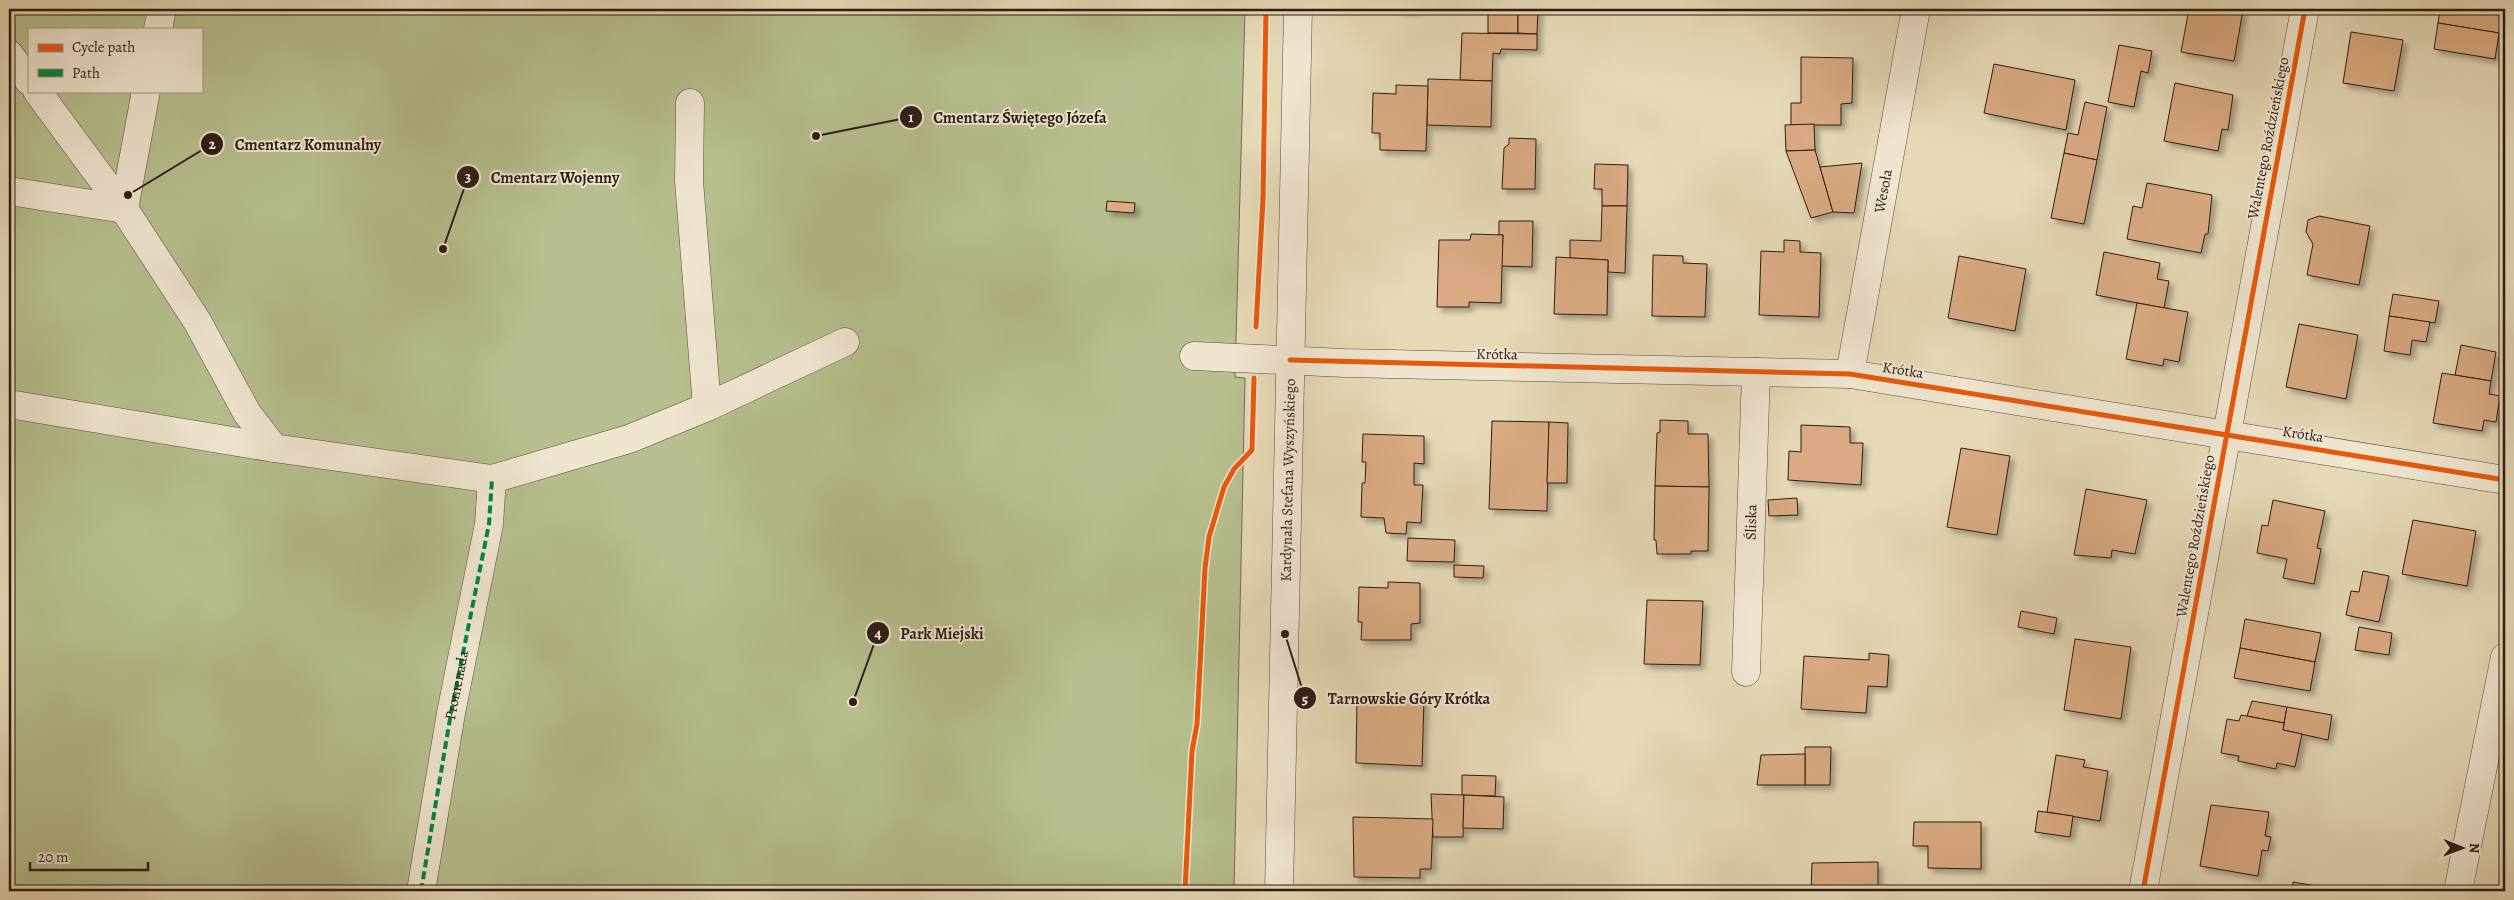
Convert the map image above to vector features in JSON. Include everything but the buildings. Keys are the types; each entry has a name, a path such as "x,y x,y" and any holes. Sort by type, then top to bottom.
{"street":[{"path":"158,28 162,9"},
{"name":"Kardynała Stefana Wyszyńskiego","path":"1279,891 1298,9"},
{"name":"Wesoła","path":"1850,374 1916,9"},
{"name":"Walentego Roździeńskiego","path":"2143,891 2305,9"},
{"path":"9,54 28,80"},
{"path":"37,92 124,209 197,321 247,413 274,448"},
{"path":"124,209 146,92"},
{"path":"690,104 689,181 707,406"},
{"path":"9,191 124,209"},
{"path":"9,404 274,448 492,479 629,439 707,406 845,342"},
{"name":"Krótka","path":"1194,356 1850,374 2505,480"},
{"name":"Śliska","path":"1746,672 1756,372"},
{"name":"Promenada","path":"421,891 451,713 489,524 492,479"},
{"path":"2458,891 2505,658"}],"green space":[{"path":"9,9 1245,9 1235,377 1245,378 1234,891 9,891"}],"marked path":[{"path":"421,891 451,713 489,524 492,479"}],"cycle path":[{"path":"1256,327 1263,198 1266,9"},
{"path":"2143,891 2305,9"},
{"path":"1290,360 1850,374 2505,480"},
{"path":"1185,891 1192,751 1197,724 1205,568 1209,537 1224,487 1234,469 1252,450 1254,378"}],"place":[{"name":"Cmentarz Świętego Józefa","path":"816,136"},
{"name":"Cmentarz Komunalny","path":"128,195"},
{"name":"Cmentarz Wojenny","path":"443,249"},
{"name":"Tarnowskie Góry Krótka","path":"1285,634"},
{"name":"Park Miejski","path":"853,702"}]}
